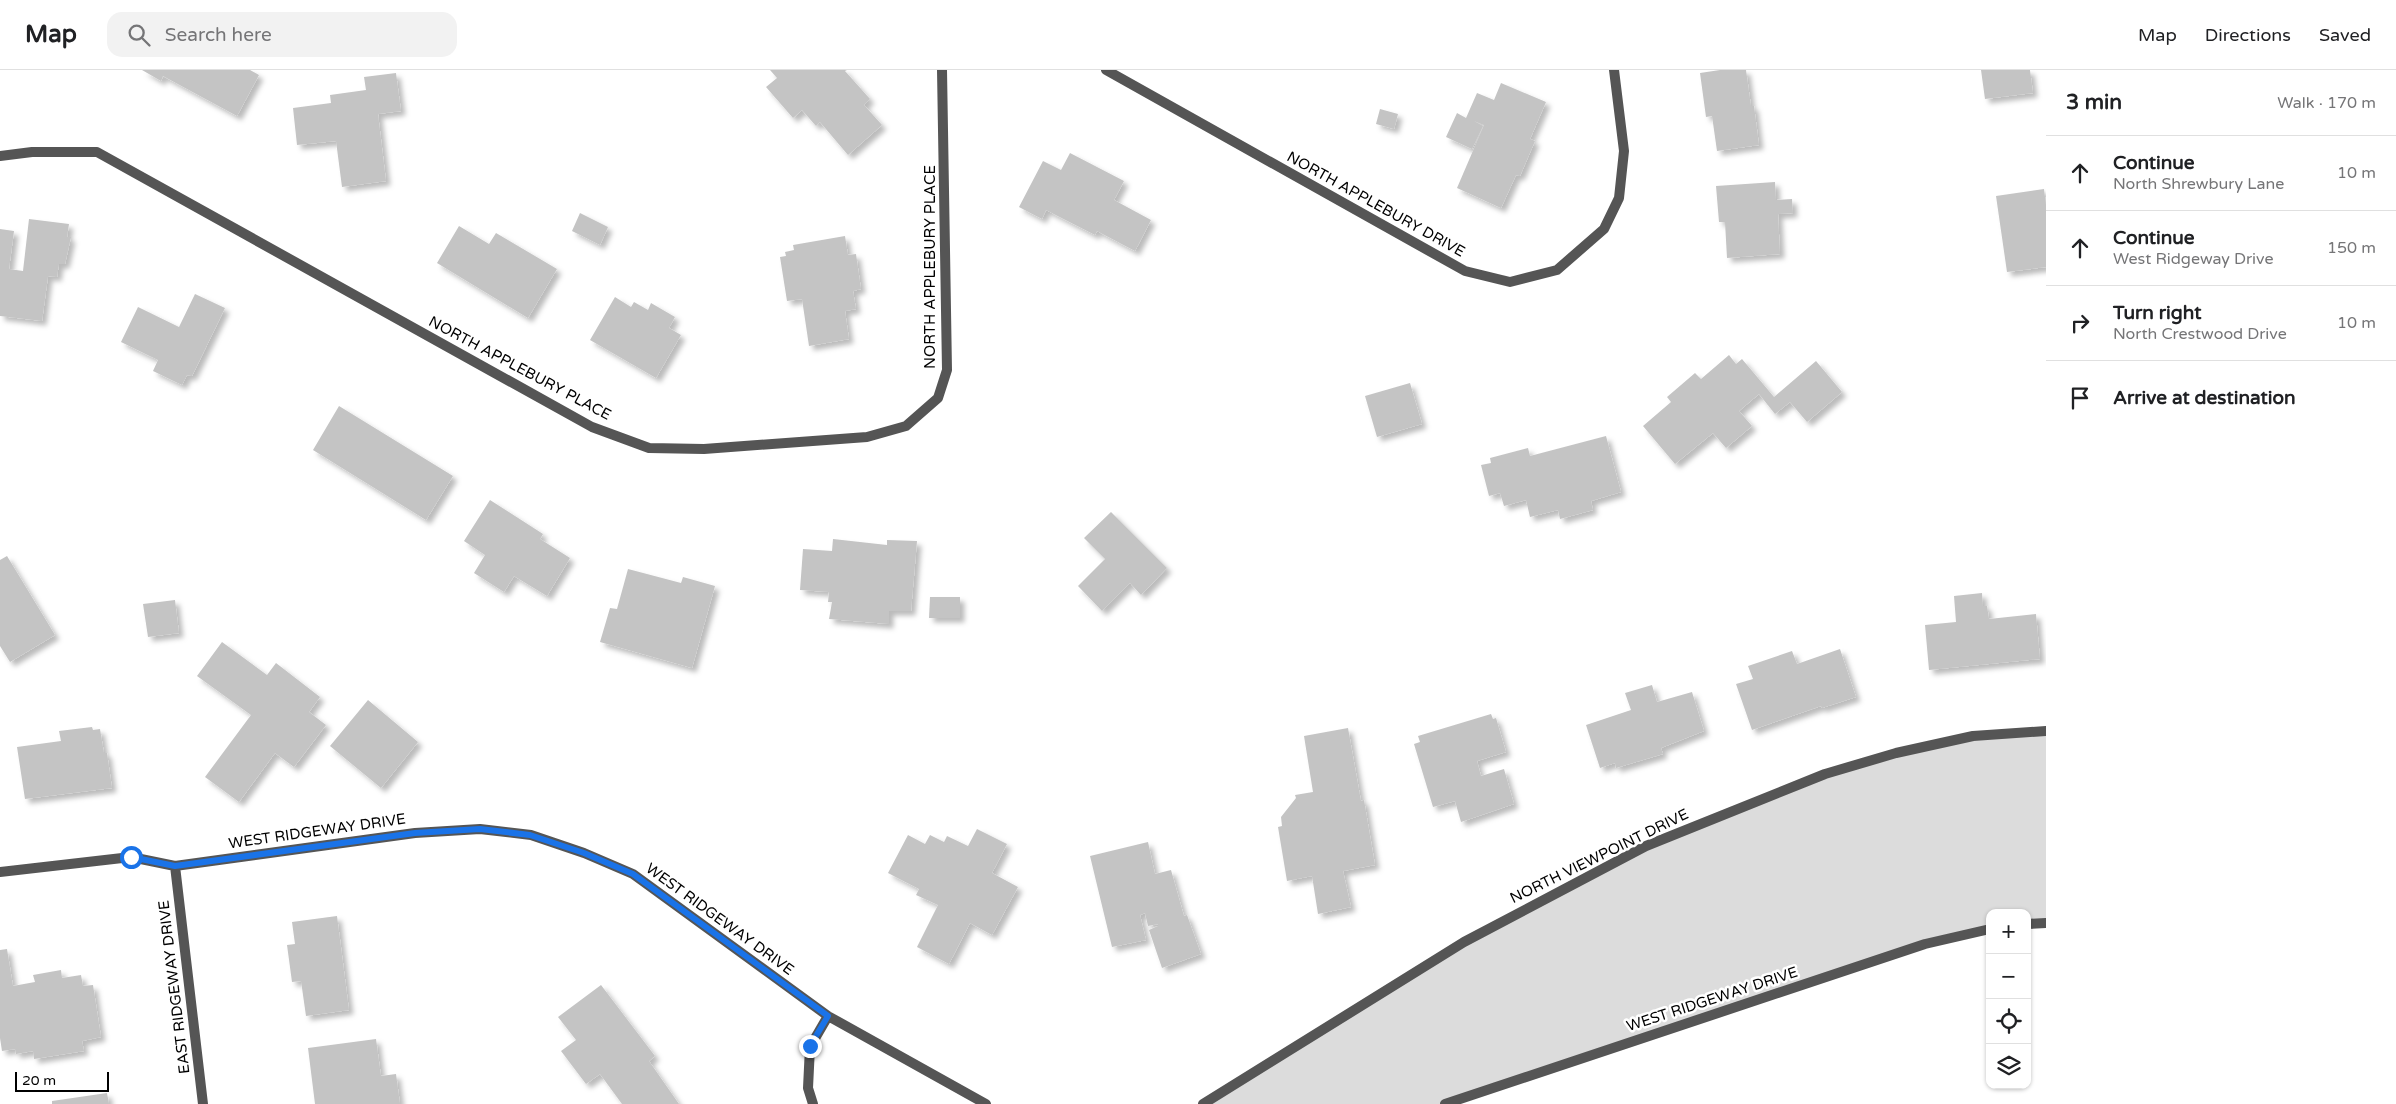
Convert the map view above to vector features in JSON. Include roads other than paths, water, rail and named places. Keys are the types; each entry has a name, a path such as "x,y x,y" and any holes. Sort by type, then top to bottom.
{"street":[{"name":"NORTH APPLEBURY PLACE","path":"0,156 32,152 97,152 592,427 649,448 704,449 866,437 906,426 938,398 947,370 942,70"},
{"name":"NORTH APPLEBURY DRIVE","path":"1106,70 1465,271 1510,282 1557,270 1604,229 1620,198 1624,151 1614,70"},
{"name":"NORTH VIEWPOINT DRIVE","path":"1203,1104 1464,942 1646,846 1742,805 1824,774 1896,753 1973,736 2046,731"},
{"name":"WEST RIDGEWAY DRIVE","path":"0,872 131,857 175,866 415,833 480,829 530,835 584,853 633,874 828,1016 986,1104"},
{"name":"EAST RIDGEWAY DRIVE","path":"175,866 203,1104"},
{"path":"2031,924 2046,923"},
{"name":"WEST RIDGEWAY DRIVE","path":"1445,1104 1925,944 1986,930"},
{"path":"813,1104 808,1088 810,1046 828,1016"}]}
